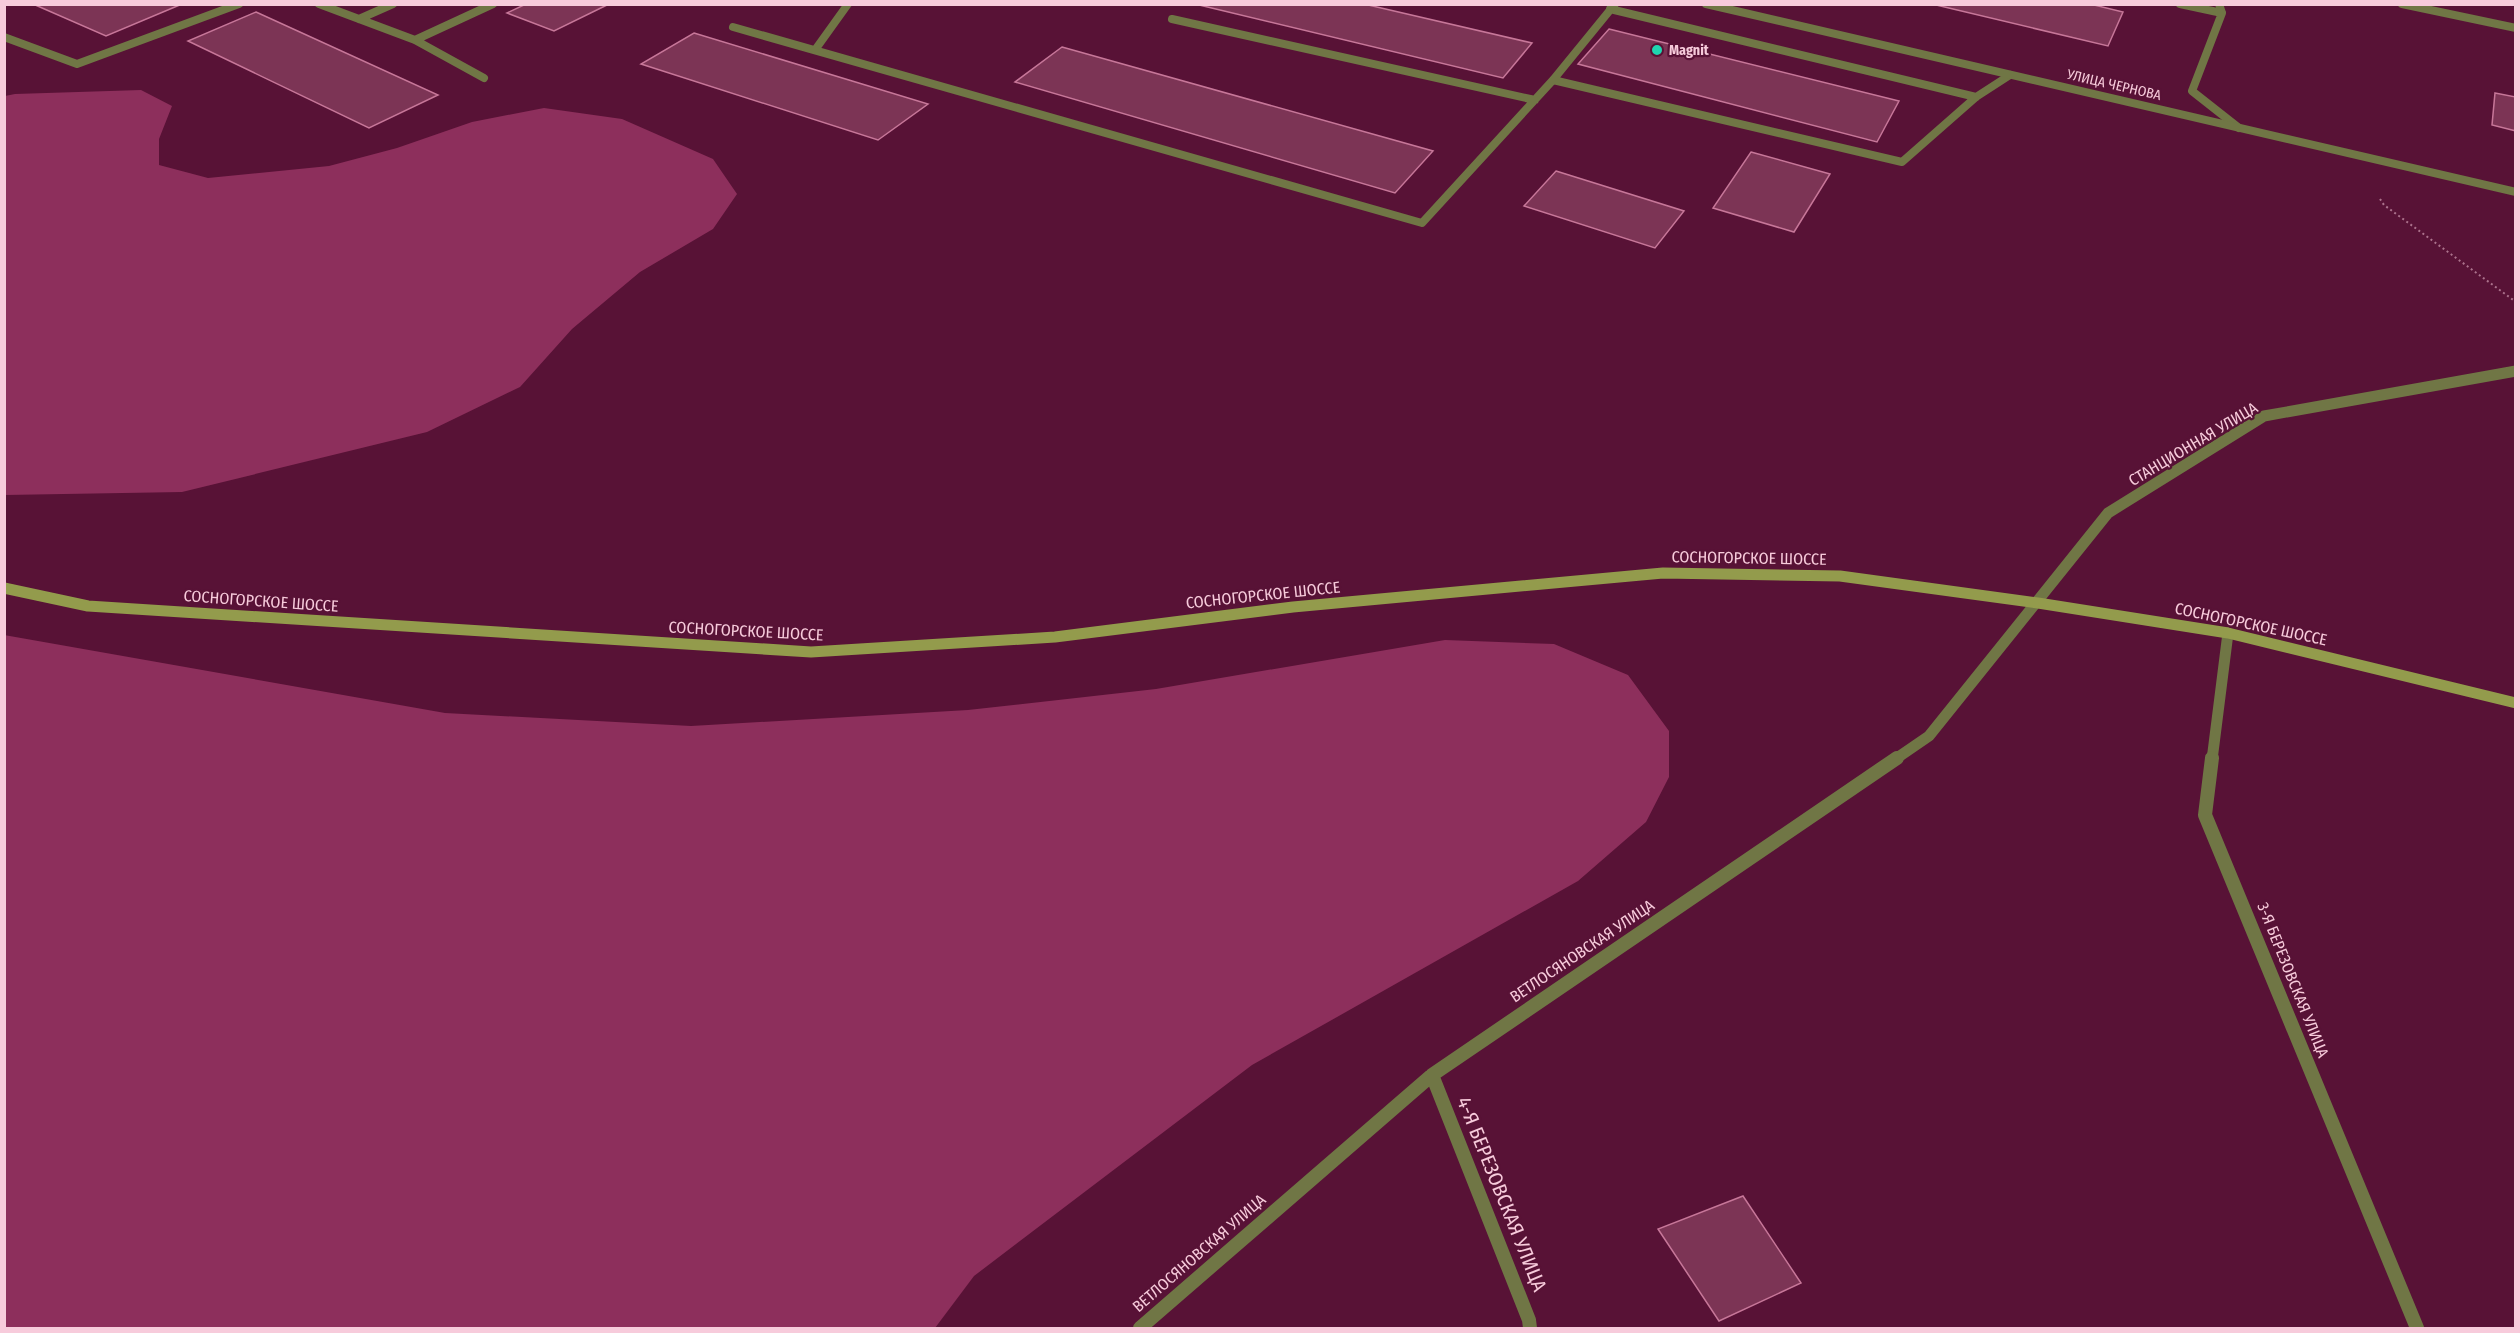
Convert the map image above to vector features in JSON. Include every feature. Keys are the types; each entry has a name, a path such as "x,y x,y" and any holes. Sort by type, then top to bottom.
{"main road":[{"name":"СОСНОГОРСКОЕ ШОССЕ","path":"4,588 88,606 811,652 1055,637 1293,607 1663,573 1840,576 2038,603 2228,633 2516,703"}],"street":[{"path":"4,37 77,64 239,4"},
{"path":"319,4 415,40 484,78"},
{"path":"359,19 393,4"},
{"path":"415,40 493,4"},
{"path":"815,50 848,4"},
{"name":"УЛИЦА ЧЕРНОВА","path":"1706,4 2516,192"},
{"path":"2180,4 2221,9 2192,91 2239,128"},
{"path":"2402,4 2516,28"},
{"path":"733,27 1422,223 1553,80 1613,7 1976,97"},
{"path":"1172,19 1535,99"},
{"path":"1553,80 1902,162 1976,97 2010,75"},
{"name":"СТАНЦИОННАЯ УЛИЦА","path":"2038,603 2108,513 2264,416 2516,371"},
{"name":"ВЕТЛОСЯНОВСКАЯ УЛИЦА","path":"1140,1329 1432,1076 1929,736 2038,603"},
{"name":"3-Я БЕРЕЗОВСКАЯ УЛИЦА","path":"2228,633 2205,815 2418,1329"},
{"name":"4-Я БЕРЕЗОВСКАЯ УЛИЦА","path":"1432,1076 1529,1320 1530,1329"}],"path":[{"path":"2355,155 2384,206 2516,302"}],"shaded area":[{"path":"141,90 172,106 159,139 159,165 208,178 329,166 397,148 472,122 544,108 622,119 713,159 737,194 713,229 640,272 572,329 520,387 427,432 182,492 5,495 5,96"},
{"path":"4,635 445,713 691,726 968,710 1156,689 1445,640 1554,644 1628,675 1669,731 1669,777 1646,822 1578,881 1252,1065 974,1276 935,1328 5,1328"}],"building":[{"path":"33,4 182,4 106,36"},
{"path":"526,4 609,4 554,31 507,13"},
{"path":"1195,4 1364,4 1532,43 1503,78"},
{"path":"1932,4 2090,4 2123,12 2108,46"},
{"path":"256,12 438,95 369,128 188,41"},
{"path":"1609,29 1899,101 1877,142 1578,64"},
{"path":"694,33 928,104 878,140 641,64"},
{"path":"1062,47 1433,151 1395,193 1015,82"},
{"path":"2495,93 2516,97 2516,131 2492,125"},
{"path":"1751,152 1830,174 1794,232 1713,208"},
{"path":"1556,171 1684,211 1655,248 1524,206"},
{"path":"1743,1196 1801,1283 1719,1321 1658,1229"}],"place":[{"name":"Magnit","path":"1657,50"}]}
